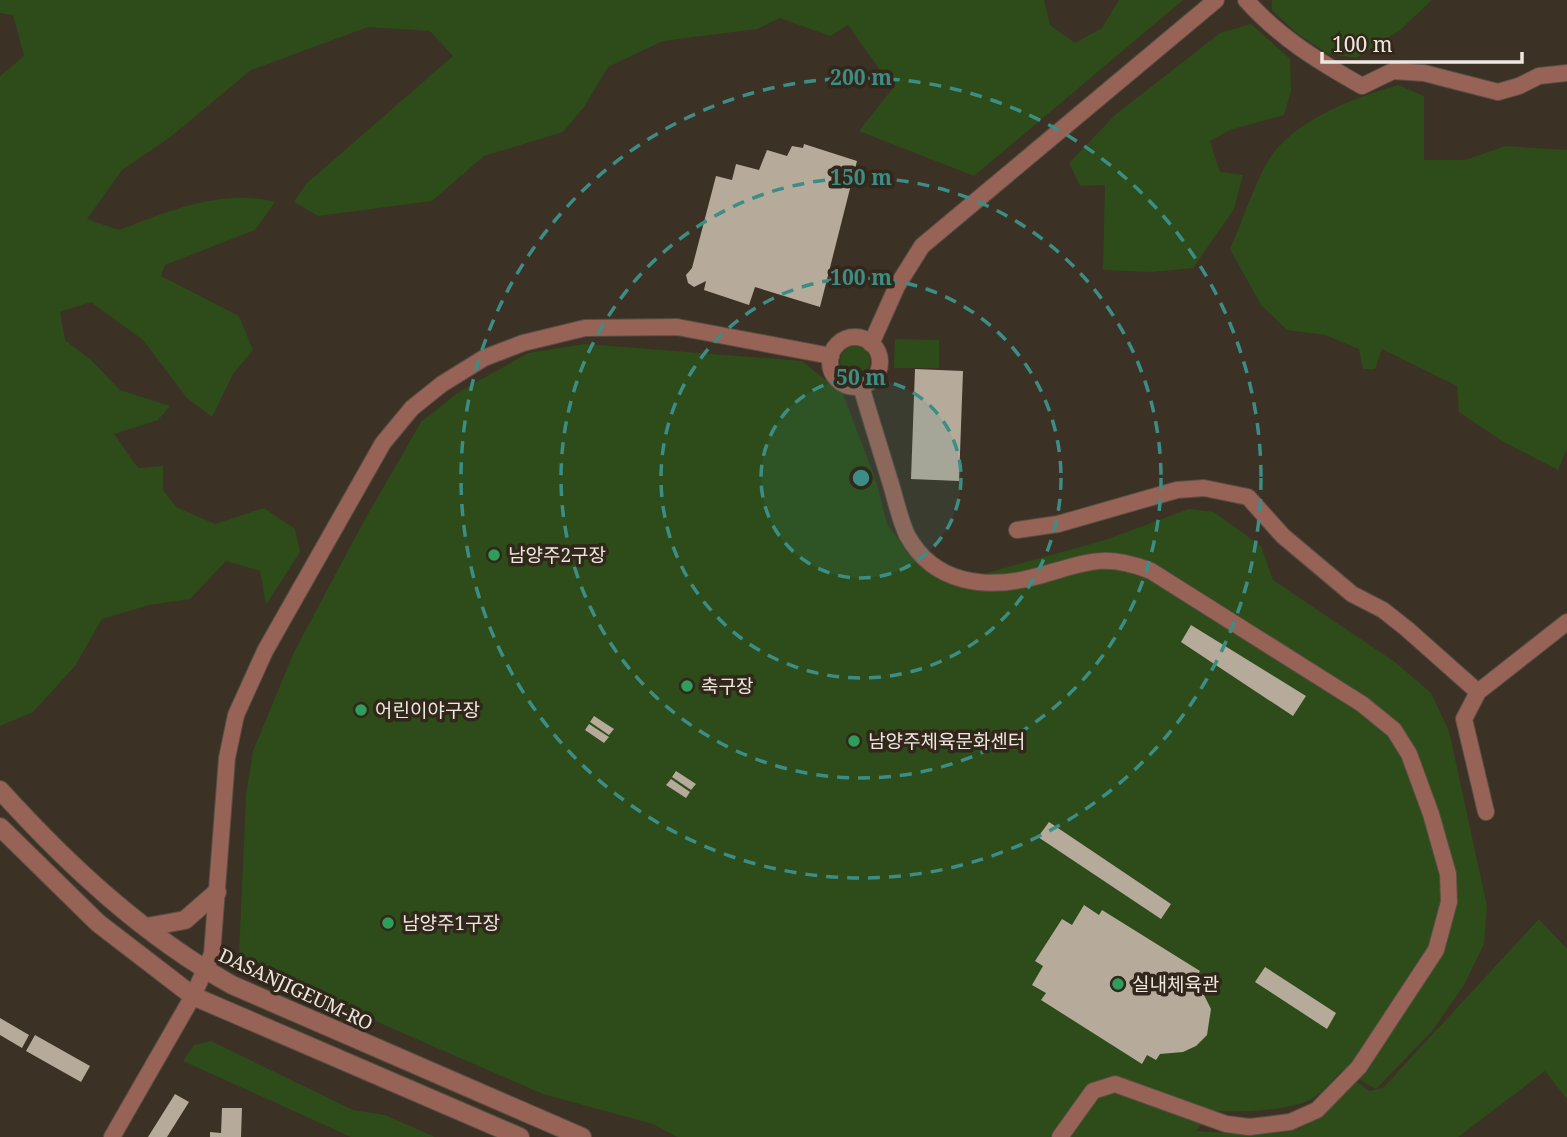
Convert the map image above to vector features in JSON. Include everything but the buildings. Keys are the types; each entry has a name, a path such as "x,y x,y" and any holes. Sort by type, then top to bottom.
{"street":[{"path":"872,344 897,286 922,246 1216,0"},
{"path":"1246,0 1268,24 1301,51 1363,86 1393,71 1424,72 1498,92 1539,76 1567,74"},
{"path":"111,1137 193,996 212,954 227,758 236,715 265,651 383,443 412,408 442,384 484,358 523,343 586,328 677,327 831,356"},
{"path":"849,338 858,338 872,344 877,351 880,367 872,381 850,387 836,379 832,372 831,356 835,347 849,338"},
{"path":"861,386 907,535 926,559 951,576 984,584 1022,580 1095,561 1123,560 1151,571 1362,704 1394,730 1409,754 1448,874 1450,902 1436,950 1359,1067 1317,1110 1290,1122 1250,1127 1217,1121 1115,1084 1093,1091 1060,1137"},
{"path":"1017,530 1058,524 1177,490 1204,488 1248,498 1283,536 1352,594 1383,610 1407,629 1478,692"},
{"path":"1486,812 1464,719 1478,692 1567,622"},
{"name":"DASANJIGEUM-RO","path":"0,790 58,854 92,885 205,970 232,985 582,1137"},
{"path":"0,827 98,923 193,996 520,1137"},
{"path":"147,927 185,920 217,892"}],"green space":[{"path":"0,0 1044,0 1050,25 1075,43 1102,28 1119,0 1183,0 974,176 859,131 893,88 848,25 830,36 780,18 757,29 663,41 608,67 584,107 563,132 484,156 432,201 318,216 294,202 306,184 453,56 430,31 368,27 251,70 169,138 122,170 87,219 119,230 176,209 216,200 255,198 275,202 255,230 165,265 161,276 239,316 253,350 233,374 212,417 187,398 143,340 91,302 60,312 65,340 91,360 120,390 170,406 158,420 114,434 138,468 163,466 163,490 176,507 215,524 264,508 295,529 300,552 266,605 260,571 226,561 190,599 149,605 102,619 75,666 33,712 0,726 0,76 24,56 13,15 0,13"},
{"path":"1272,0 1432,0 1400,30 1356,58 1328,54 1295,32 1272,10"},
{"path":"1251,24 1290,59 1291,91 1284,115 1230,130 1210,141 1220,172 1243,175 1234,209 1193,268 1152,272 1103,270 1105,185 1080,186 1069,163 1115,115 1220,33"},
{"path":"1398,85 1424,96 1424,160 1465,160 1505,146 1567,150 1567,449 1558,470 1504,442 1459,412 1457,386 1382,349 1375,369 1363,369 1359,349 1325,335 1287,330 1261,305 1230,249 1261,174 1272,155 1284,142 1297,130 1329,111"},
{"path":"895,339 939,340 939,368 894,368"},
{"name":"남양주체육문화센터","path":"585,344 802,361 843,394 876,481 887,524 906,550 951,583 1105,540 1189,509 1214,512 1261,546 1273,580 1395,662 1431,693 1449,731 1487,906 1484,944 1464,985 1432,1031 1376,1089 1343,1070 1319,1094 1305,1102 1265,1110 1212,1111 1196,1131 1261,1134 1298,1129 1322,1114 1355,1080 1369,1091 1383,1088 1539,919 1567,949 1567,1099 1545,1071 1458,1137 677,1137 653,1124 543,1094 265,973 239,955 246,795 253,751 294,652 364,521 421,422 459,392 528,353"},
{"path":"855,346 865,351 870,361 865,371 855,376 845,371 840,361 845,351"},
{"path":"211,1041 353,1110 385,1115 435,1137 351,1137 183,1061 194,1045"}],"place":[{"name":"남양주2구장","path":"494,555"},
{"name":"축구장","path":"687,686"},
{"name":"어린이야구장","path":"361,710"},
{"name":"남양주체육문화센터","path":"854,741"},
{"name":"남양주1구장","path":"388,923"},
{"name":"실내체육관","path":"1118,984"}]}
